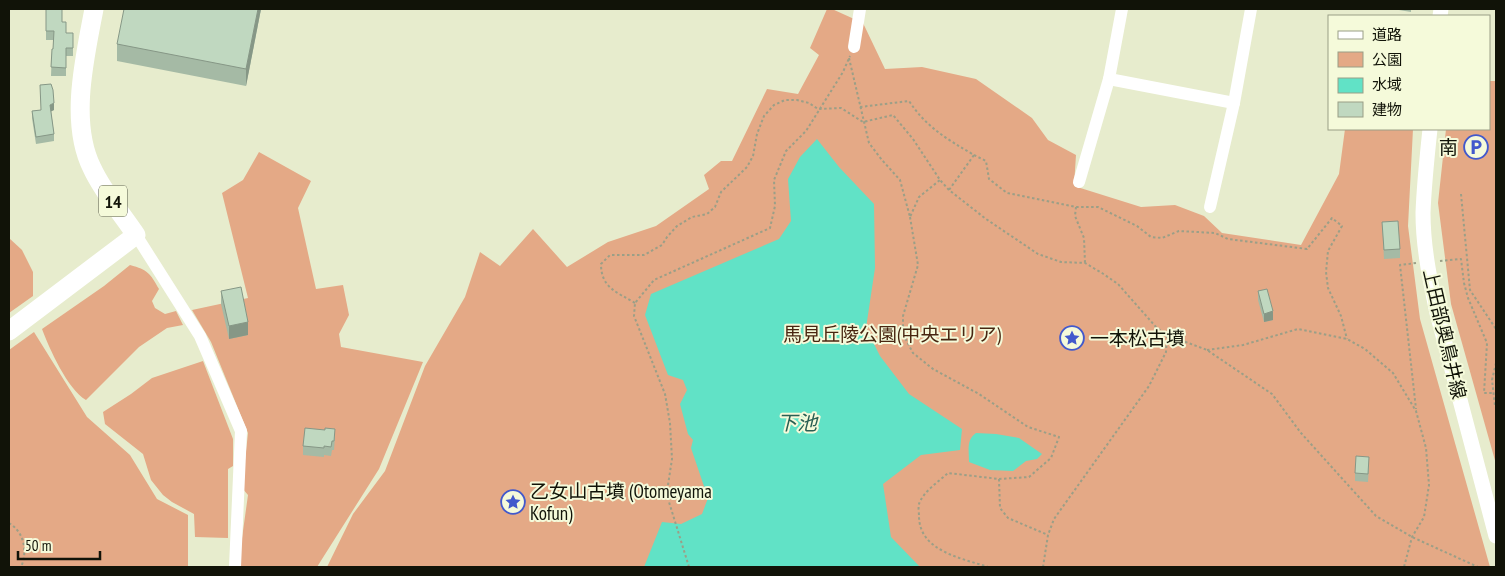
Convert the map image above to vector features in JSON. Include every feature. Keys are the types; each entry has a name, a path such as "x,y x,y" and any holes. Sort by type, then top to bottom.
{"main road":[{"name":"14","path":"9,331 136,235 92,168 84,147 81,125 81,95 84,63 94,9"}],"street":[{"path":"852,53 860,9"},
{"path":"1079,182 1109,79 1122,9"},
{"path":"1210,207 1234,103 1251,9"},
{"path":"1109,79 1234,103"},
{"name":"上田部奥鳥井線","path":"1430,130 1423,214 1430,279 1437,313 1496,536"},
{"path":"136,235 200,336 240,431 235,567"}],"path":[{"path":"852,53 860,107 869,143 900,180 910,218 918,265 902,316 903,334 913,353 933,369 979,394 1028,427 1060,437 1052,458 1029,477 998,479 948,473 926,492 918,504 919,523 924,536 941,551 988,567"},
{"path":"690,567 669,502 668,485 672,459 670,423 665,394 634,316 635,302 654,280 770,228 775,206 774,180 786,151 806,131 843,72 852,53"},
{"path":"635,302 608,286 601,274 601,264 610,255 644,255 662,245 677,226 692,217 707,214 716,207 721,192 747,167 753,156 757,134 764,116 774,105 785,100 797,100 808,103 818,110 841,108 863,122 893,115 913,139 940,180 949,190 986,219 1038,254 1061,262 1086,263 1118,284 1156,327 1167,335 1207,350 1272,394 1300,433 1376,516 1412,537 1478,567"},
{"path":"860,107 909,101 918,114 941,136 986,161 990,179 1007,193 1076,207 1098,206 1137,226 1151,237 1162,238 1179,230 1215,233 1228,239 1307,249 1332,218 1342,226 1328,251 1326,272 1328,288 1341,316 1348,339"},
{"path":"949,190 974,155"},
{"path":"910,218 919,197 940,180"},
{"path":"1461,194 1470,290 1496,329"},
{"path":"1076,207 1075,216 1084,238 1086,263"},
{"path":"1207,350 1243,345 1298,330 1348,339 1365,349 1393,373 1416,411"},
{"path":"1043,567 1048,536 1054,519 1150,386 1166,352 1167,335"},
{"path":"1496,363 1492,380 1496,408"},
{"path":"1404,567 1412,537 1424,517 1429,485 1426,448 1416,411 1412,367"},
{"path":"1484,393 1493,393"},
{"path":"998,479 1000,508 1008,518 1048,536"},
{"path":"9,524 17,528 23,540 25,550 21,567"}],"green space":[{"name":"馬見丘陵公園(中央エリア)","path":"827,9 832,9 863,23 885,69 922,67 976,79 1032,118 1048,140 1076,155 1074,186 1141,207 1175,205 1204,216 1222,233 1301,245 1339,174 1345,130 1413,130 1408,226 1420,319 1490,567 327,567 353,514 385,471 425,366 465,297 480,252 500,266 533,229 567,267 608,242 656,226 709,189 704,175 721,161 732,161 767,89 798,94 819,55 810,48"},
{"path":"1490,81 1496,81 1496,464 1451,304 1438,203 1446,130 1490,130"},
{"path":"259,152 311,181 298,208 316,289 343,285 349,315 339,334 341,347 423,362 379,469 317,567 238,567 248,495 242,488 248,433 211,342 192,310 248,298 222,193 243,180"},
{"path":"9,238 22,250 33,272 33,296 9,313"},
{"path":"130,265 145,271 151,276 159,289 152,301 155,308 165,314 176,311 183,325 167,328 139,347 86,400 79,395 66,378 54,357 42,329 104,286"},
{"path":"34,332 87,417 130,455 157,499 188,515 188,567 9,567 9,350"},
{"path":"203,361 233,439 233,466 228,469 228,538 195,537 194,514 163,495 151,480 143,454 105,424 103,412 152,378"}],"water":[{"name":"下池","path":"817,139 839,167 874,204 875,268 866,328 880,356 909,394 962,429 960,450 921,455 883,484 891,537 920,567 644,567 662,522 681,524 702,514 708,498 691,448 693,440 688,434 680,404 687,390 683,380 668,375 645,315 651,294 779,239 791,221 788,179 800,157"},
{"path":"976,433 1019,438 1042,454 1037,459 1026,461 1013,471 990,470 969,462 969,442"}],"building":[{"path":"46,9 62,9 62,22 66,22 66,33 73,33 73,48 66,48 66,68 51,67 54,31 46,31"},
{"path":"124,9 258,9 246,69 117,44"},
{"path":"51,84 54,103 50,105 54,134 36,137 32,111 41,110 40,85"},
{"path":"1398,221 1400,249 1384,250 1382,222"},
{"path":"241,287 248,322 229,326 221,291"},
{"path":"1267,289 1273,311 1264,314 1258,291"},
{"path":"305,428 335,429 334,441 332,441 331,447 303,446"},
{"path":"1356,456 1369,457 1368,474 1355,473"}],"place":[{"name":"南","path":"1476,147"},
{"name":"一本松古墳","path":"1072,338"},
{"name":"乙女山古墳 (Otomeyama Kofun)","path":"513,502"}]}
